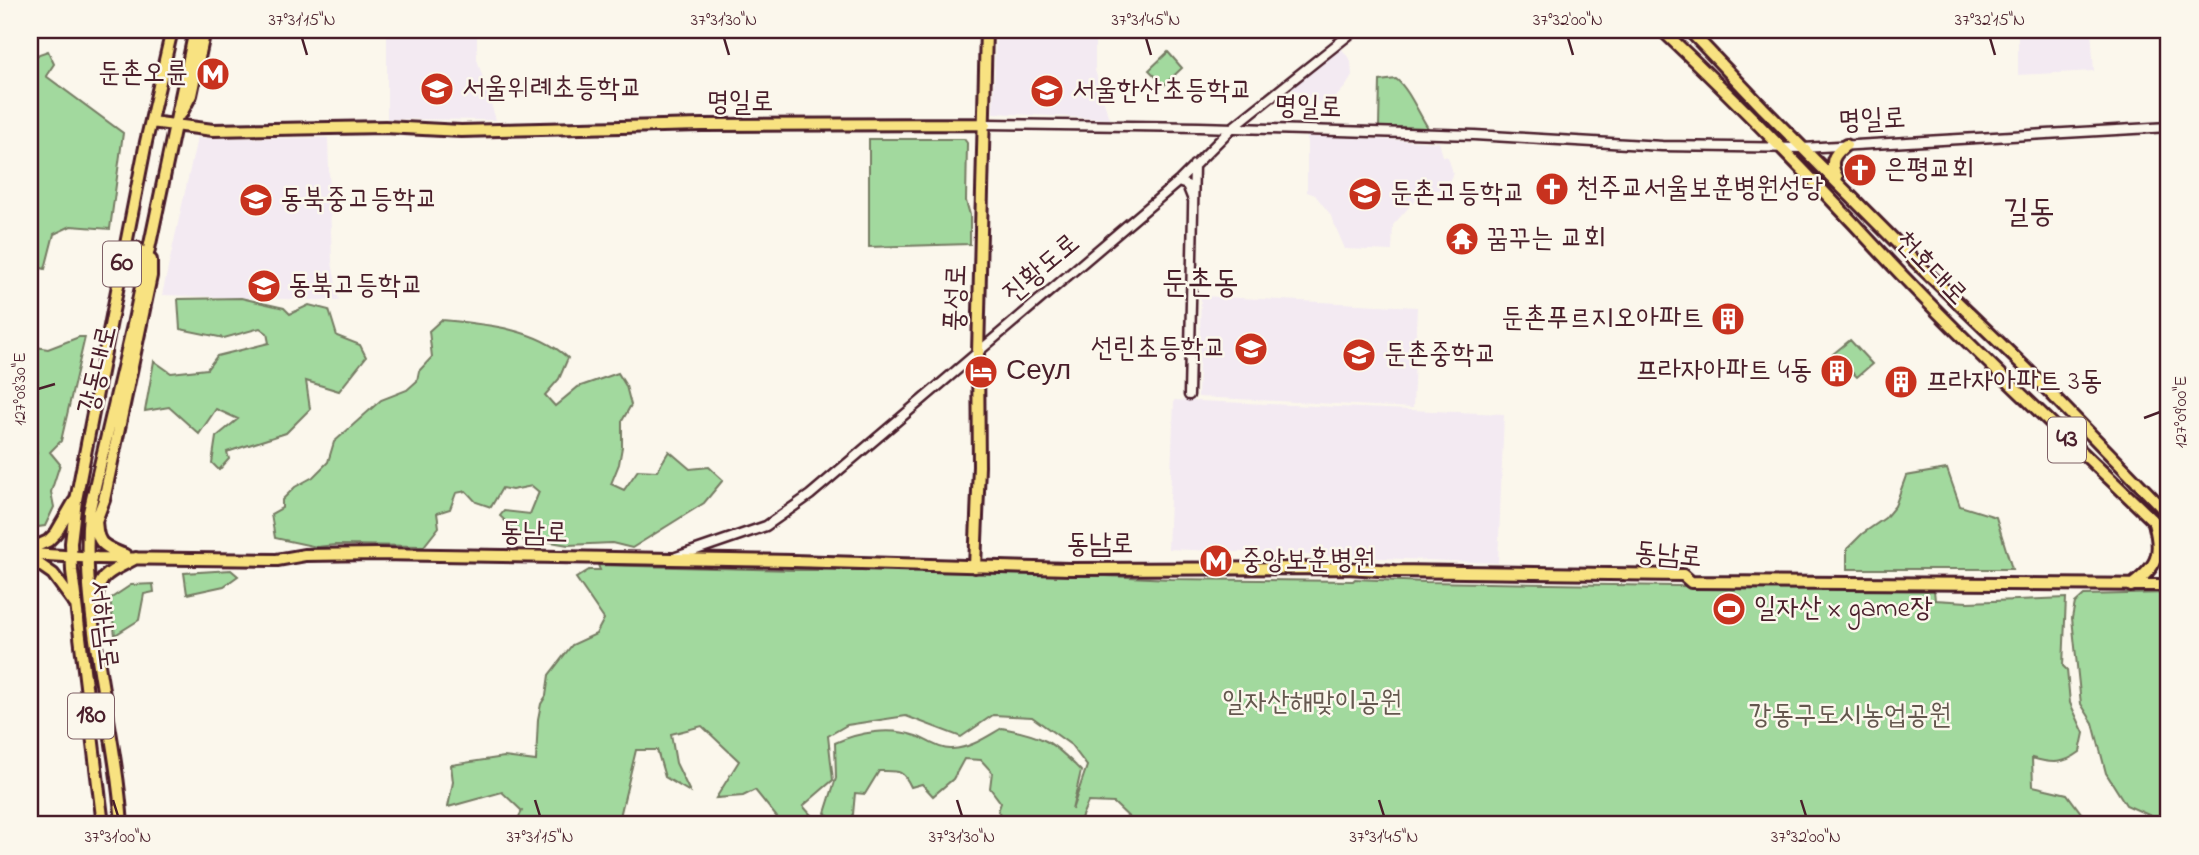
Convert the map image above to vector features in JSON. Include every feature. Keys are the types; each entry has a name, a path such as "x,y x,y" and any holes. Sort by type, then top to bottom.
{"main road":[{"name":"강동대로","path":"71,556 76,500 123,258 172,30"},
{"name":"강동대로","path":"87,557 89,512 144,272 195,30"},
{"path":"174,125 191,95 205,30"},
{"name":"풍성로","path":"975,567 986,30"},
{"name":"천호대로","path":"1662,30 1783,147 1881,252 2056,429 2169,536"},
{"name":"천호대로","path":"1689,30 2169,515"},
{"name":"명일로","path":"151,122 213,130 385,127 461,131 698,125 985,124"},
{"path":"1839,183 1833,169 1833,159 1846,145"},
{"path":"96,521 104,499 151,276 152,233"},
{"path":"123,258 132,248 140,250 144,272"},
{"path":"97,481 96,521 99,540 103,546 134,558"},
{"path":"30,549 48,541 56,533 76,500"},
{"path":"2130,587 2148,573 2158,555 2160,543 2154,521"},
{"name":"동남로","path":"30,556 277,560 305,555 378,554 975,567 1347,568 1683,575 1691,582 2130,587 2169,585"},
{"path":"30,556 53,574 76,607"},
{"name":"서하남로","path":"71,556 103,825"},
{"name":"서하남로","path":"87,557 121,825"},
{"path":"93,619 97,590 103,576 134,558"}],"street":[{"name":"진황도로","path":"670,559 766,526 810,495 1178,182 1231,128 1355,30"},
{"name":"명일로","path":"985,124 1483,135 1662,146 1803,148 2169,127"},
{"path":"1189,395 1194,165"},
{"path":"1178,182 1187,186 1195,203"},
{"path":"960,368 978,370"}],"shaded area":[{"name":"서울위례초등학교","path":"387,30 477,30 477,59 496,120 387,119"},
{"name":"서울한산초등학교","path":"996,30 1095,30 1095,70 1109,119 993,113"},
{"path":"2018,30 2091,30 2094,71 2018,75"},
{"path":"1341,48 1351,61 1352,76 1328,106 1290,88"},
{"name":"둔촌고등학교","path":"1307,136 1439,142 1443,156 1448,157 1453,173 1445,190 1418,190 1418,197 1393,225 1392,251 1345,249 1330,214 1315,195 1307,192"},
{"name":"동북중고등학교","path":"197,138 328,138 332,262 339,301 162,295"},
{"path":"1201,296 1417,307 1413,408 1198,397"},
{"name":"중앙보훈병원","path":"1174,400 1504,414 1498,563 1168,549"}],"green space":[{"path":"48,51 54,64 46,76 123,133 110,229 71,226 54,234 45,269 30,265 30,63 39,54"},
{"path":"1168,52 1182,68 1164,85 1149,70"},
{"path":"1396,79 1409,95 1428,128 1379,127 1380,81"},
{"path":"869,139 964,139 967,143 966,201 970,215 970,244 869,247"},
{"path":"241,298 284,308 290,314 309,305 329,310 337,336 360,345 366,357 339,391 306,381 310,409 286,433 227,452 229,459 219,470 212,463 216,437 238,419 216,409 199,434 169,407 145,411 154,361 171,373 207,369 217,356 269,343 267,333 260,328 224,338 180,329 178,299"},
{"path":"441,320 509,329 555,348 568,358 559,379 545,395 555,406 578,387 618,373 626,386 631,405 622,421 622,447 611,484 624,490 638,470 657,471 669,451 690,469 709,467 723,480 704,503 632,548 612,543 568,545 545,541 527,547 522,537 500,516 504,511 530,514 539,492 532,486 512,490 502,488 491,507 476,502 466,491 456,493 450,509 437,513 439,527 424,546 317,547 275,538 271,514 282,508 282,500 295,487 313,477 328,462 334,442 381,400 407,390 417,381 419,371 432,357 429,331"},
{"path":"85,337 61,441 50,452 60,464 51,492 54,507 45,526 30,528 30,466 37,453 30,433 30,346 48,349"},
{"path":"1850,340 1872,364 1857,377 1833,354"},
{"path":"1947,469 1960,506 1996,517 2012,569 1847,569 1847,549 1862,534 1885,518 1895,506 1906,476"},
{"name":"일자산해맞이공원","path":"598,565 794,570 974,570 1171,579 1355,579 1934,590 1935,600 1968,602 2066,598 2063,666 2067,670 2070,703 2084,733 2080,752 2069,759 2052,762 2032,758 2033,786 2067,794 2090,825 1857,825 1838,821 1827,825 1137,825 1114,803 1088,802 1078,825 1001,825 1004,819 998,811 1001,803 990,788 992,772 981,760 964,759 953,779 933,796 922,784 911,787 899,772 879,771 865,794 855,793 852,825 837,825 825,813 836,778 835,743 854,736 885,731 906,733 952,749 972,744 1002,728 1046,741 1081,771 1072,810 1087,766 1071,745 1032,717 993,715 961,737 906,716 847,725 828,736 833,780 803,806 820,825 774,825 780,821 755,790 743,796 716,798 739,761 702,726 671,734 676,763 690,792 665,777 657,750 636,750 618,825 515,825 522,811 502,792 448,807 453,782 451,765 504,757 536,761 538,719 546,696 549,675 572,645 596,634 604,619 576,578 589,570 600,570"},
{"path":"231,570 238,576 224,586 187,594 184,573"},
{"path":"153,584 154,592 144,594 139,620 115,635 110,599 131,585"},
{"path":"2169,593 2169,824 2126,805 2106,773 2093,723 2081,704 2072,618 2075,603 2084,595"}],"place":[{"name":"둔촌오륜","path":"213,74"},
{"name":"서울위례초등학교","path":"437,89"},
{"name":"서울한산초등학교","path":"1047,91"},
{"name":"은평교회","path":"1860,170"},
{"name":"천주교서울보훈병원성당","path":"1552,189"},
{"name":"둔촌고등학교","path":"1365,194"},
{"name":"동북중고등학교","path":"256,200"},
{"name":"꿈꾸는 교회","path":"1462,239"},
{"name":"동북고등학교","path":"264,286"},
{"name":"둔촌푸르지오아파트","path":"1728,319"},
{"name":"선린초등학교","path":"1251,349"},
{"name":"둔촌중학교","path":"1359,355"},
{"name":"프라자아파트 4동","path":"1837,371"},
{"name":"Сеул","path":"981,372"},
{"name":"프라자아파트 3동","path":"1901,382"},
{"name":"중앙보훈병원","path":"1216,561"},
{"name":"일자산 x game장","path":"1729,609"}],"district":[{"name":"길동","path":"2029,213"},
{"name":"둔촌동","path":"1200,284"}],"park label":[{"name":"강동구도시농업공원","path":"1850,716"}]}
